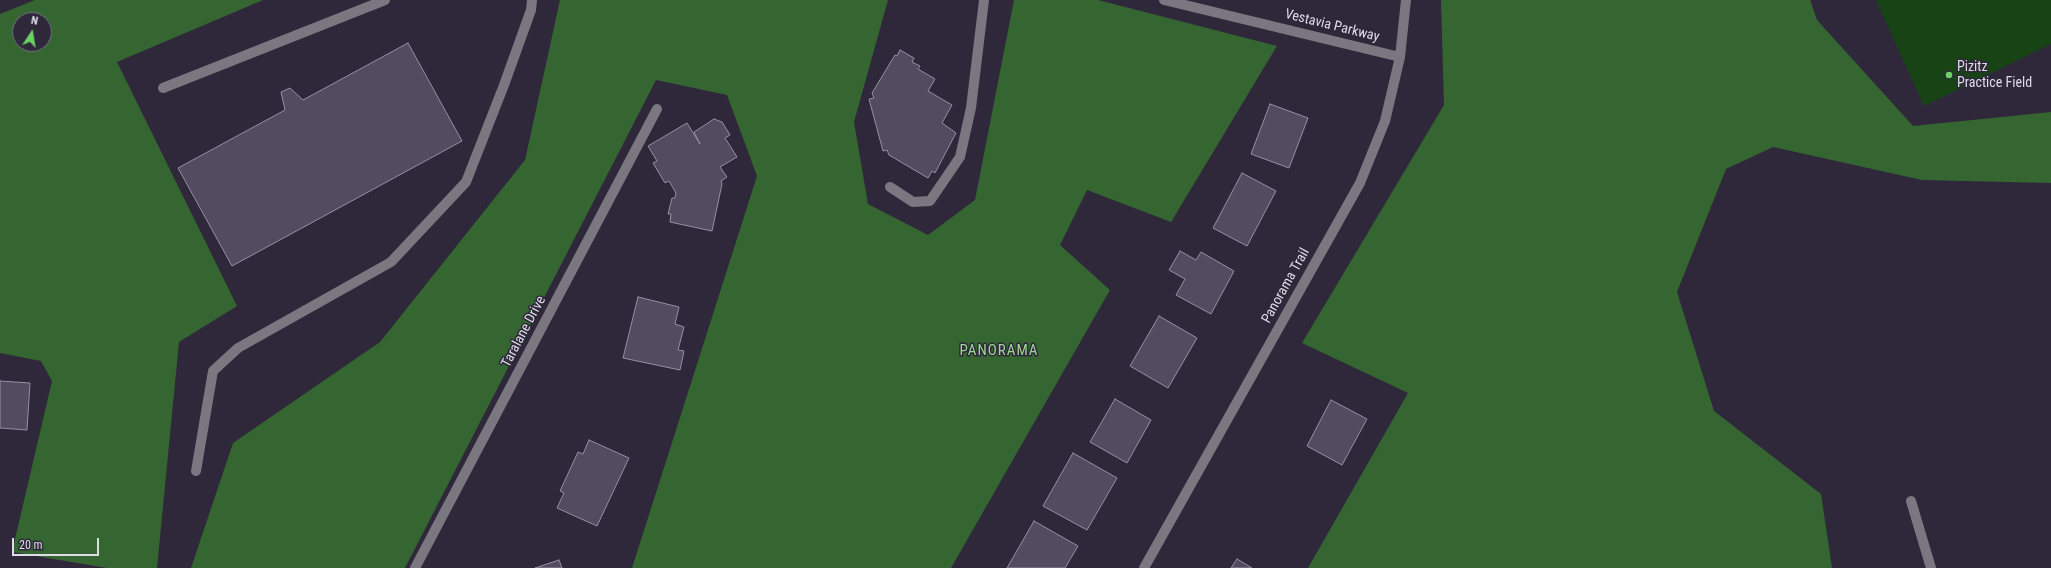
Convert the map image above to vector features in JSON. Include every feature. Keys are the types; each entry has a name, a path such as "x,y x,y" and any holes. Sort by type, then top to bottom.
{"street":[{"path":"163,88 385,0"},
{"path":"196,471 213,371 238,348 391,262 466,182 504,85 531,10 532,0"},
{"path":"890,187 913,202 930,201 960,158 971,108 984,0"},
{"name":"Vestavia Parkway","path":"1164,0 1400,57"},
{"name":"Panorama Trail","path":"1144,568 1360,184 1384,121 1400,57 1406,0"},
{"name":"Taralane Drive","path":"415,568 657,109"},
{"path":"1911,502 1931,568"}],"green space":[{"path":"35,0 263,0 117,62 237,306 179,342 157,568 107,568 12,552 52,381 41,361 0,353 0,14"},
{"path":"560,0 888,0 854,122 868,204 928,235 975,200 1014,0 1098,0 1277,46 1171,222 1087,190 1060,245 1110,290 951,568 632,568 757,176 727,95 656,80 405,568 191,568 233,443 380,342 525,160"},
{"path":"1441,0 1810,0 1817,20 1913,126 2051,112 2051,183 1922,180 1773,147 1726,169 1677,292 1714,411 1821,494 1832,568 1308,568 1408,393 1302,343 1444,105"},
{"name":"Pizitz Practice Field","path":"1876,0 2051,0 2051,44 1924,106"}],"building":[{"path":"408,43 462,141 232,266 178,168 285,110 281,92 290,88 303,100"},
{"path":"900,50 914,58 912,62 920,66 918,69 935,79 928,91 952,105 942,123 956,133 935,173 932,171 928,178 889,155 887,150 883,151 869,99 874,98 872,93 895,55 897,56"},
{"path":"1270,104 1308,118 1289,168 1251,154"},
{"path":"714,119 722,122 730,135 725,138 737,157 720,167 727,177 721,181 722,184 712,231 670,222 671,214 668,214 672,198 675,198 676,193 669,181 665,183 653,163 657,161 648,146 687,123 700,144 694,132"},
{"path":"1242,173 1276,191 1247,246 1213,228"},
{"path":"1180,251 1196,260 1201,252 1234,271 1211,314 1176,295 1185,279 1169,270"},
{"path":"638,297 679,307 675,324 684,327 678,350 684,351 680,370 623,358"},
{"path":"1159,316 1197,338 1168,388 1130,366"},
{"path":"0,381 30,383 27,430 0,428"},
{"path":"1115,399 1151,420 1127,463 1090,442"},
{"path":"1331,400 1367,419 1342,465 1307,446"},
{"path":"589,440 629,458 597,526 557,508 564,493 560,491 578,452 583,454"},
{"path":"1073,453 1117,478 1087,530 1043,506"},
{"path":"1034,521 1078,546 1065,568 1007,568"},
{"path":"1237,559 1252,568 1231,568"},
{"path":"559,560 562,568 535,568"}],"place":[{"name":"Pizitz Practice Field","path":"1949,75"}],"district":[{"name":"PANORAMA","path":"999,351"}]}
